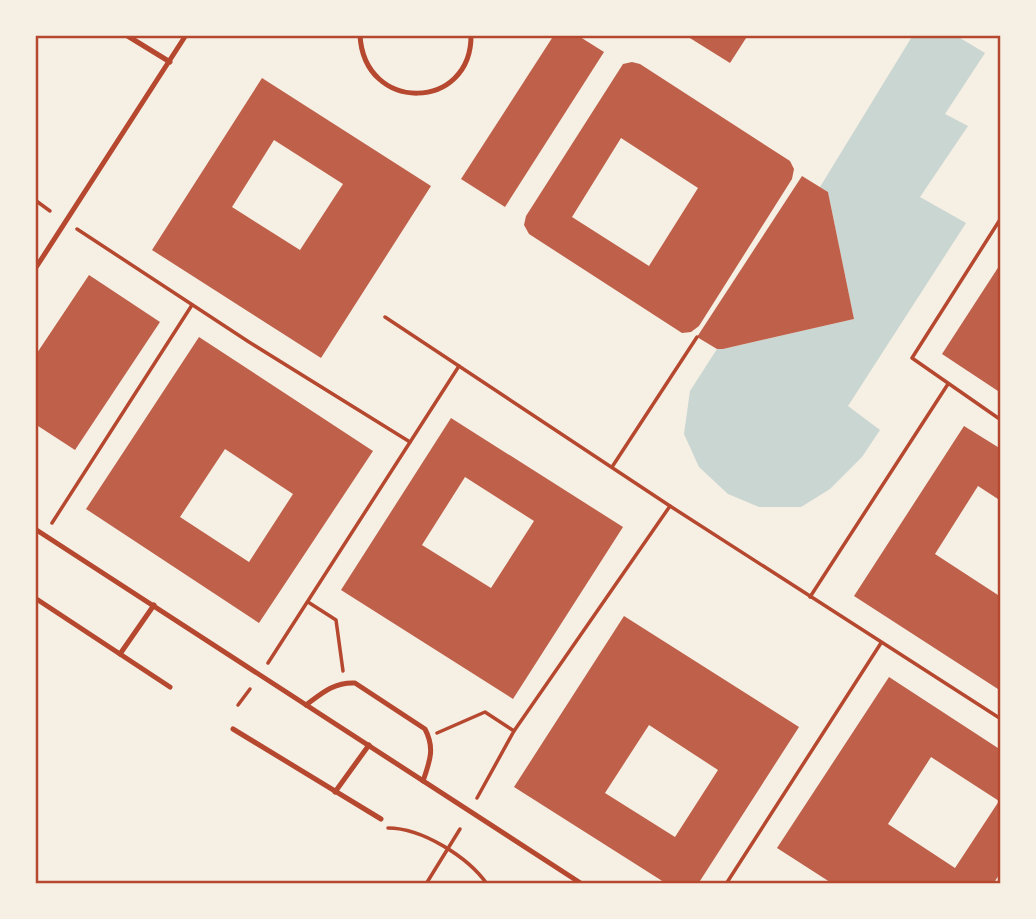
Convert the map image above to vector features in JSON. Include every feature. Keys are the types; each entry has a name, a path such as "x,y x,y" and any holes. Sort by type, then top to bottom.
{"lane":[{"path":"126,35 170,62"},
{"path":"35,269 186,35"},
{"path":"360,35 362,55 370,72 384,84 401,92 420,94 438,89 454,79 465,64 471,46 471,35"},
{"path":"35,529 581,884"},
{"path":"35,598 170,687"},
{"path":"120,654 153,605"},
{"path":"306,705 328,689 345,683 355,683 425,729 429,737 431,757 423,781"},
{"path":"233,729 381,819"},
{"path":"335,792 369,745"}],"path":[{"path":"35,200 50,211"},
{"path":"1001,218 912,358 1001,420"},
{"path":"78,229 248,342 410,442"},
{"path":"52,523 192,305"},
{"path":"385,317 670,506 1001,719"},
{"path":"612,467 697,337"},
{"path":"268,663 459,366"},
{"path":"810,597 947,384"},
{"path":"477,798 514,731 670,506"},
{"path":"308,602 336,620 345,683"},
{"path":"726,884 881,643"},
{"path":"238,705 250,689"},
{"path":"429,737 485,712 514,731"},
{"path":"382,828 400,828 449,848 487,884"},
{"path":"426,884 460,829"}],"shaded area":[{"path":"913,35 955,35 985,53 945,114 968,126 920,197 966,223 848,406 880,430 862,457 830,489 801,507 759,507 728,494 699,467 684,434 690,391 717,349 854,319 828,192 820,187"}],"building":[{"path":"554,35 577,35 604,52 505,207 461,179"},
{"path":"685,35 748,35 730,63"},
{"path":"623,64 640,64 790,161 794,169 792,179 699,326 691,332 682,333 529,234 524,225 526,216","holes":["621,138 698,188 649,266 572,217"]},
{"path":"262,78 431,186 321,358 152,250","holes":["274,140 343,184 300,250 232,207"]},
{"path":"802,176 828,192 854,319 717,349 697,337"},
{"path":"1001,263 1001,393 942,354"},
{"path":"89,275 160,322 75,450 35,424 35,356"},
{"path":"199,337 373,451 259,623 86,509","holes":["225,449 293,494 249,562 180,517"]},
{"path":"451,418 623,527 513,699 341,590","holes":["465,477 534,521 491,588 422,545"]},
{"path":"964,426 1001,449 1001,501 978,486 935,554 1001,597 1001,691 854,596"},
{"path":"624,616 799,727 698,884 667,884 514,787","holes":["649,725 718,770 675,837 605,793"]},
{"path":"889,677 1001,750 1001,872 993,884 833,884 777,848","holes":["931,757 999,801 955,868 888,824"]}]}
